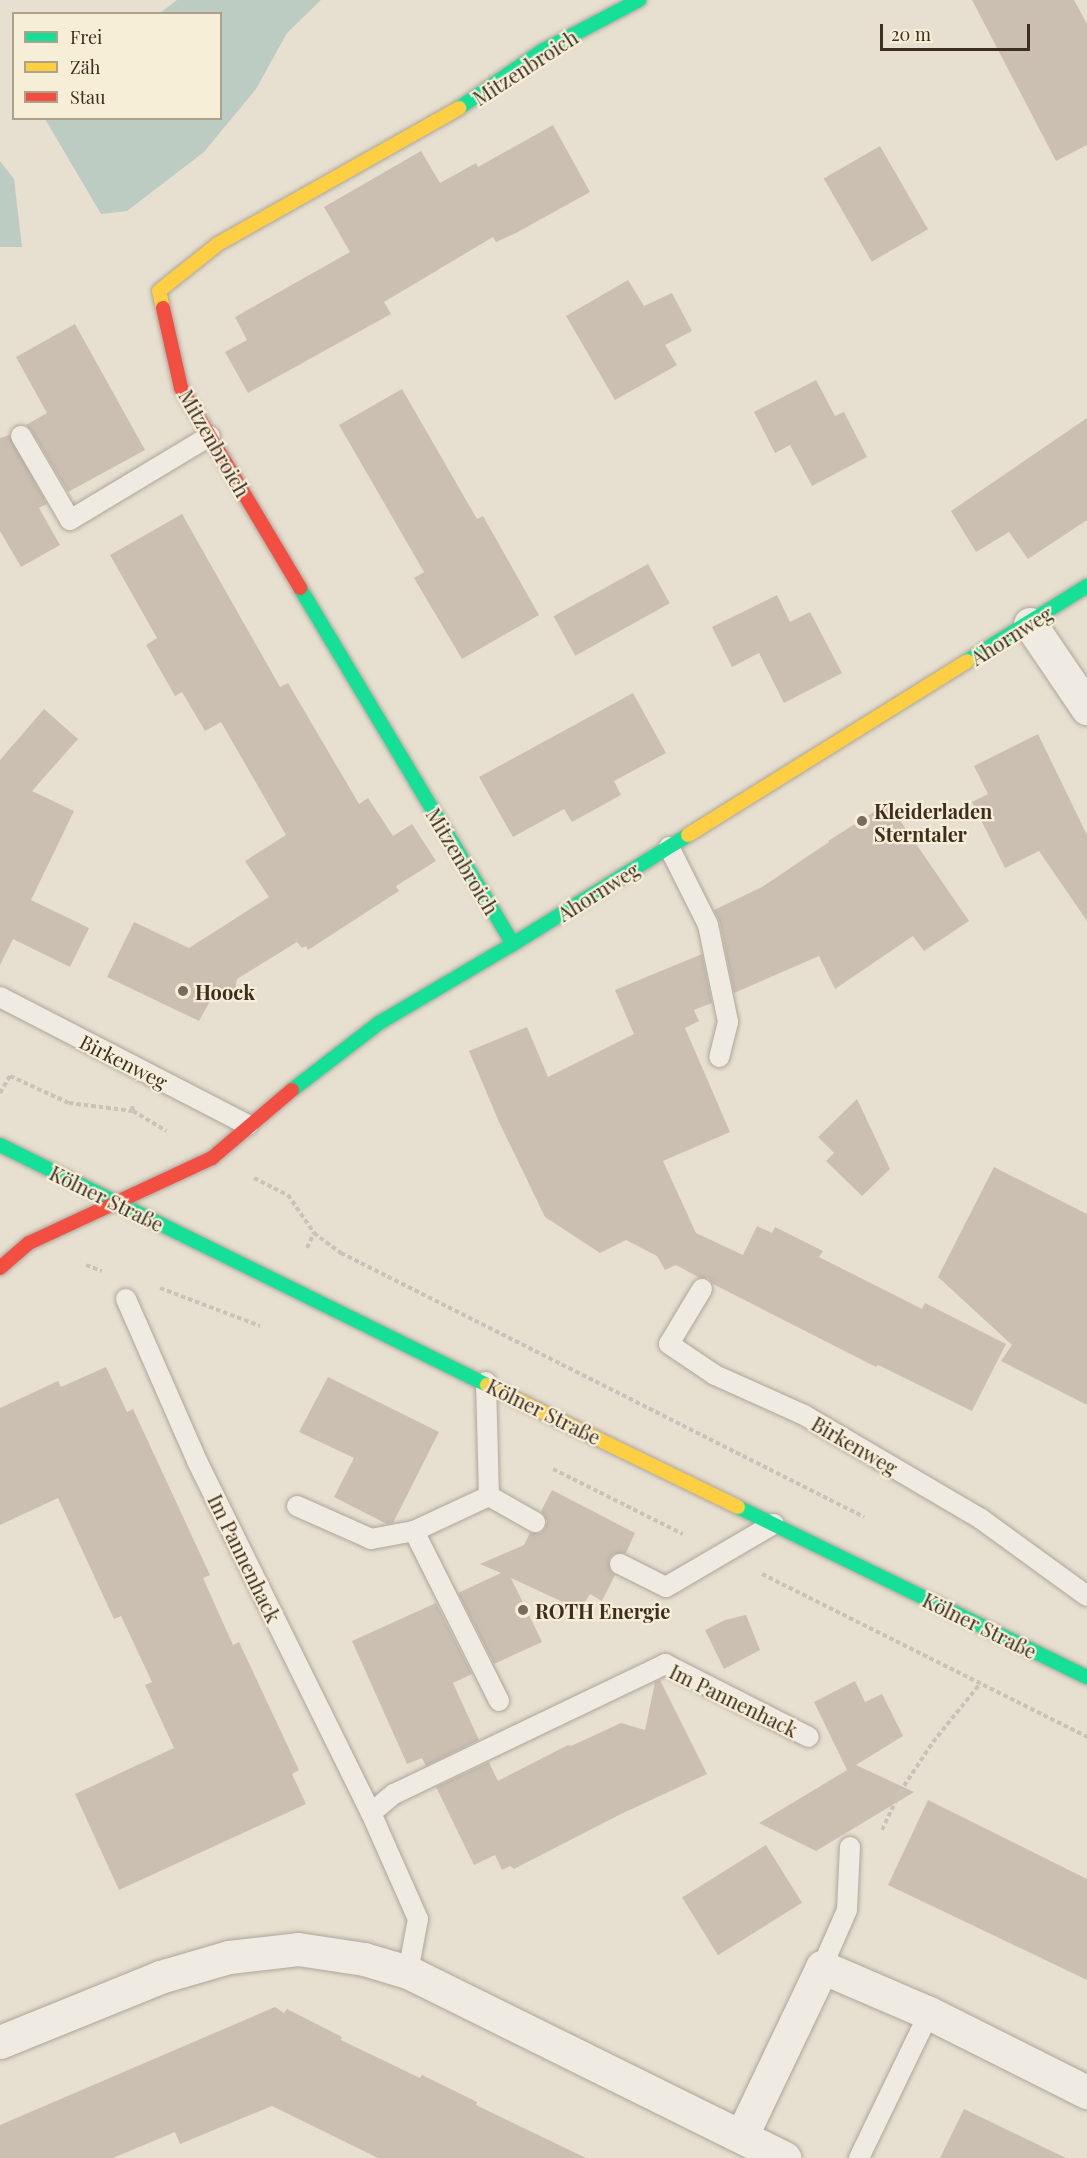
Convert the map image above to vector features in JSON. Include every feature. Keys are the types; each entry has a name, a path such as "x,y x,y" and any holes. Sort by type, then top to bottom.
{"street":[{"name":"Mitzenbroich","path":"513,944 181,388 159,291 218,244 474,100 542,51 639,0"},
{"name":"Ahornweg","path":"0,1268 29,1243 212,1158 248,1125 380,1023 513,944 1030,624 1087,586"},
{"path":"1030,624 1087,708"},
{"name":"Kölner Straße","path":"0,1145 115,1204 486,1382 1087,1677"},
{"path":"0,2042 160,1977 230,1957 298,1949 364,1959 408,1972 785,2158"},
{"path":"741,2135 822,1967 929,2013 1087,2092"}],"lane":[{"path":"21,436 70,520 210,436"},
{"path":"669,847 708,925 728,1022 719,1057"},
{"name":"Birkenweg","path":"0,997 248,1125"},
{"name":"Birkenweg","path":"702,1289 669,1344 715,1375 804,1415 981,1519 1087,1596"},
{"name":"Im Pannenhack","path":"126,1299 197,1461 371,1813 418,1919 408,1972"},
{"path":"486,1382 489,1497"},
{"path":"489,1497 535,1522"},
{"path":"297,1506 370,1539 414,1531 489,1497"},
{"path":"621,1564 666,1587 774,1524"},
{"path":"414,1531 499,1701"},
{"name":"Im Pannenhack","path":"371,1813 394,1794 665,1664 809,1737"},
{"path":"822,1967 847,1910 850,1847"},
{"path":"860,2158 929,2013"}],"path":[{"path":"0,1093 10,1076 69,1103 133,1111"},
{"path":"212,1158 288,1195 314,1233 341,1254 866,1518"},
{"path":"29,1243 109,1274"},
{"path":"153,1286 262,1327"},
{"path":"552,1468 1087,1737"},
{"path":"878,1840 900,1792 933,1742 979,1684"}],"shaded area":[{"path":"177,0 321,0 287,33 256,89 204,152 127,211 101,214 46,120 222,120 222,12 161,12"},
{"path":"0,161 14,179 22,247 0,247"}],"building":[{"path":"972,0 1074,0 1087,24 1087,145 1056,161"},
{"path":"553,125 590,192 516,233 496,242 493,237 384,302 391,314 248,393 225,352 247,340 235,317 350,252 324,207 421,151 440,183 476,163 478,167"},
{"path":"880,146 928,229 872,262 824,178"},
{"path":"628,280 644,306 672,293 692,331 665,345 677,365 615,400 566,316"},
{"path":"75,324 145,450 68,492 26,425 47,413 16,357"},
{"path":"816,380 835,416 844,412 867,457 812,486 790,445 775,453 754,412"},
{"path":"402,389 477,519 483,516 539,615 462,659 414,578 424,572 339,425"},
{"path":"1087,418 1087,520 1028,559 1009,532 976,552 951,511"},
{"path":"9,435 47,504 39,508 60,545 21,567 0,531 0,438"},
{"path":"182,514 280,687 288,683 359,804 368,798 393,836 412,824 436,861 396,886 399,891 308,950 306,946 302,948 297,942 237,979 235,989 210,1001 199,1021 107,977 134,922 189,948 269,897 245,861 286,835 221,722 205,731 182,692 175,696 146,645 157,638 110,555"},
{"path":"648,564 670,603 575,656 554,616"},
{"path":"777,595 790,622 810,612 842,673 784,703 759,653 732,667 712,627"},
{"path":"633,693 666,753 614,781 621,795 572,822 564,809 513,837 479,777"},
{"path":"44,709 78,739 32,791 74,811 31,900 89,928 70,967 13,939 0,965 0,760"},
{"path":"1038,734 1087,835 1087,921 1039,851 1005,868 972,802 988,794 974,766"},
{"path":"888,803 969,921 924,951 913,936 835,989 819,956 734,993 720,923 714,910 762,887"},
{"path":"702,954 712,1003 694,1010 699,1021 685,1028 730,1132 663,1161 696,1233 743,1255 757,1226 772,1233 775,1227 823,1251 819,1257 922,1309 925,1303 1006,1344 972,1411 878,1365 876,1367 713,1284 708,1278 700,1278 676,1265 665,1270 657,1256 626,1240 600,1253 545,1217 499,1122 469,1051 527,1027 548,1077 634,1034 615,990"},
{"path":"857,1099 890,1169 862,1196 826,1161 834,1153 818,1137"},
{"path":"994,1167 1087,1214 1087,1405 1001,1361 1012,1345 938,1277"},
{"path":"106,1367 127,1412 133,1409 210,1575 203,1578 233,1645 239,1642 299,1770 292,1774 306,1804 119,1890 75,1794 174,1748 145,1685 152,1682 121,1616 114,1619 58,1498 0,1525 0,1408 58,1381 61,1387"},
{"path":"328,1377 439,1432 393,1523 387,1524 334,1497 354,1458 299,1432"},
{"path":"552,1490 635,1533 626,1553 614,1554 609,1559 610,1570 615,1575 602,1601 590,1594 580,1610 511,1578 542,1642 494,1664 458,1593 501,1573 480,1564 524,1545 530,1533 541,1533 547,1521 541,1511"},
{"path":"436,1603 472,1674 453,1683 479,1740 426,1766 422,1758 407,1764 352,1641"},
{"path":"746,1615 760,1650 724,1669 705,1630 725,1620"},
{"path":"660,1680 707,1774 619,1815 514,1869 510,1866 502,1870 495,1855 474,1865 436,1787 489,1762 498,1781 568,1745 571,1746 621,1723 645,1730 655,1682"},
{"path":"855,1681 865,1702 882,1694 903,1736 856,1765 914,1792 816,1851 759,1823 847,1770 814,1702"},
{"path":"928,1800 1087,1879 1087,1980 888,1885"},
{"path":"766,1845 802,1903 718,1955 682,1897"},
{"path":"275,2007 284,2013 287,2009 342,2037 341,2040 420,2078 422,2075 477,2102 476,2105 586,2158 378,2158 272,2106 180,2144 175,2132 113,2158 0,2158 0,2125"},
{"path":"964,2109 1066,2158 940,2158"}],"traffic: fast":[{"path":"459,108 542,51 639,0"},
{"path":"967,661 1087,586"},
{"path":"300,588 513,944"},
{"path":"292,1090 379,1023 513,944 688,835"},
{"path":"0,1145 487,1385"},
{"path":"738,1507 1087,1677"}],"traffic: slow":[{"path":"163,308 159,291 218,244 459,108"},
{"path":"688,835 967,661"},
{"path":"487,1385 738,1507"}],"traffic: jam":[{"path":"163,308 181,388 300,588"},
{"path":"0,1268 29,1243 212,1158 292,1090"}],"place":[{"name":"Kleiderladen Sterntaler","path":"862,821"},
{"name":"Hoock","path":"183,991"},
{"name":"ROTH Energie","path":"523,1610"}]}
